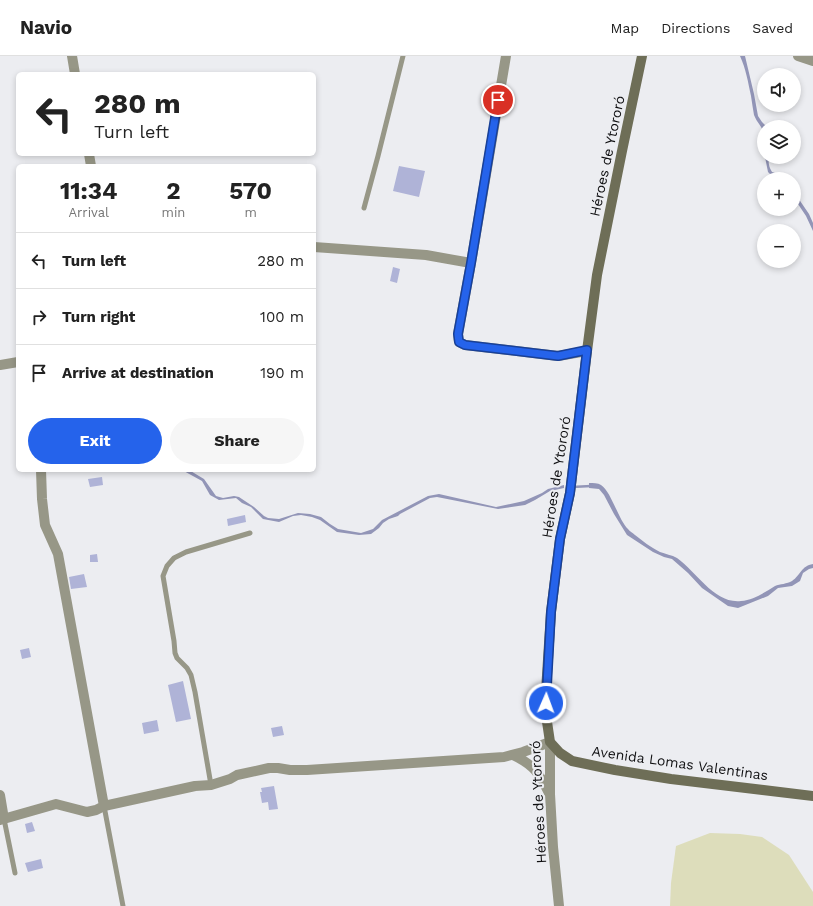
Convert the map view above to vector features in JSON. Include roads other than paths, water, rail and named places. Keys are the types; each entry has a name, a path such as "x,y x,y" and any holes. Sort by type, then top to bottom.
{"main road":[{"name":"Héroes de Ytororó","path":"550,742 546,715 546,691 551,612 560,539 570,493 597,275 642,56"},
{"name":"Avenida Lomas Valentinas","path":"550,742 560,753 572,761 579,763 671,779 813,796"}],"street":[{"path":"72,56 75,72"},
{"path":"506,56 458,334 459,342 465,345 558,356 587,350"},
{"path":"798,56 813,61"},
{"path":"316,247 426,255 471,263"},
{"path":"0,365 16,362"},
{"path":"41,472 45,525 58,554 104,806"},
{"path":"0,795 2,819 56,804 87,812 104,806 195,786 211,785 230,779 237,775 269,768 307,770 496,758 514,755 550,742"},
{"name":"Héroes de Ytororó","path":"550,742 550,794 553,847 559,906"},
{"path":"514,755 535,769 540,775 550,794"}],"lane":[{"path":"364,208 403,56"},
{"path":"211,785 191,675 187,668 177,658 175,653 163,576 167,566 174,558 186,552 250,533"},
{"path":"104,806 123,906"},
{"path":"2,819 15,873"}],"water":[{"path":"740,56 745,56 757,112 761,120 757,120 754,115 744,66"},
{"path":"766,164 769,164 772,172 768,172"},
{"path":"801,202 813,223 813,231 801,208"},
{"path":"186,472 192,472 204,479 216,496 223,498 234,496 239,497 268,518 279,519 298,513 310,514 321,517 338,529 361,533 373,529 382,520 428,496 439,494 496,507 524,501 548,489 564,485 564,488 550,491 525,505 498,509 437,497 430,498 398,516 389,519 371,534 359,535 337,532 320,520 301,515 293,516 279,522 263,519 251,507 242,503 236,498 219,500 210,495 202,481"},
{"path":"589,483 598,484 605,488 621,519 629,530 656,550 677,558 706,586 722,598 731,601 750,599 775,586 792,581 809,565 813,564 813,568 803,573 800,581 792,586 778,588 768,596 738,608 728,606 702,588 672,559 653,552 627,535 604,495 599,489 589,488"}],"waterway":[{"path":"572,487 591,486"}]}
